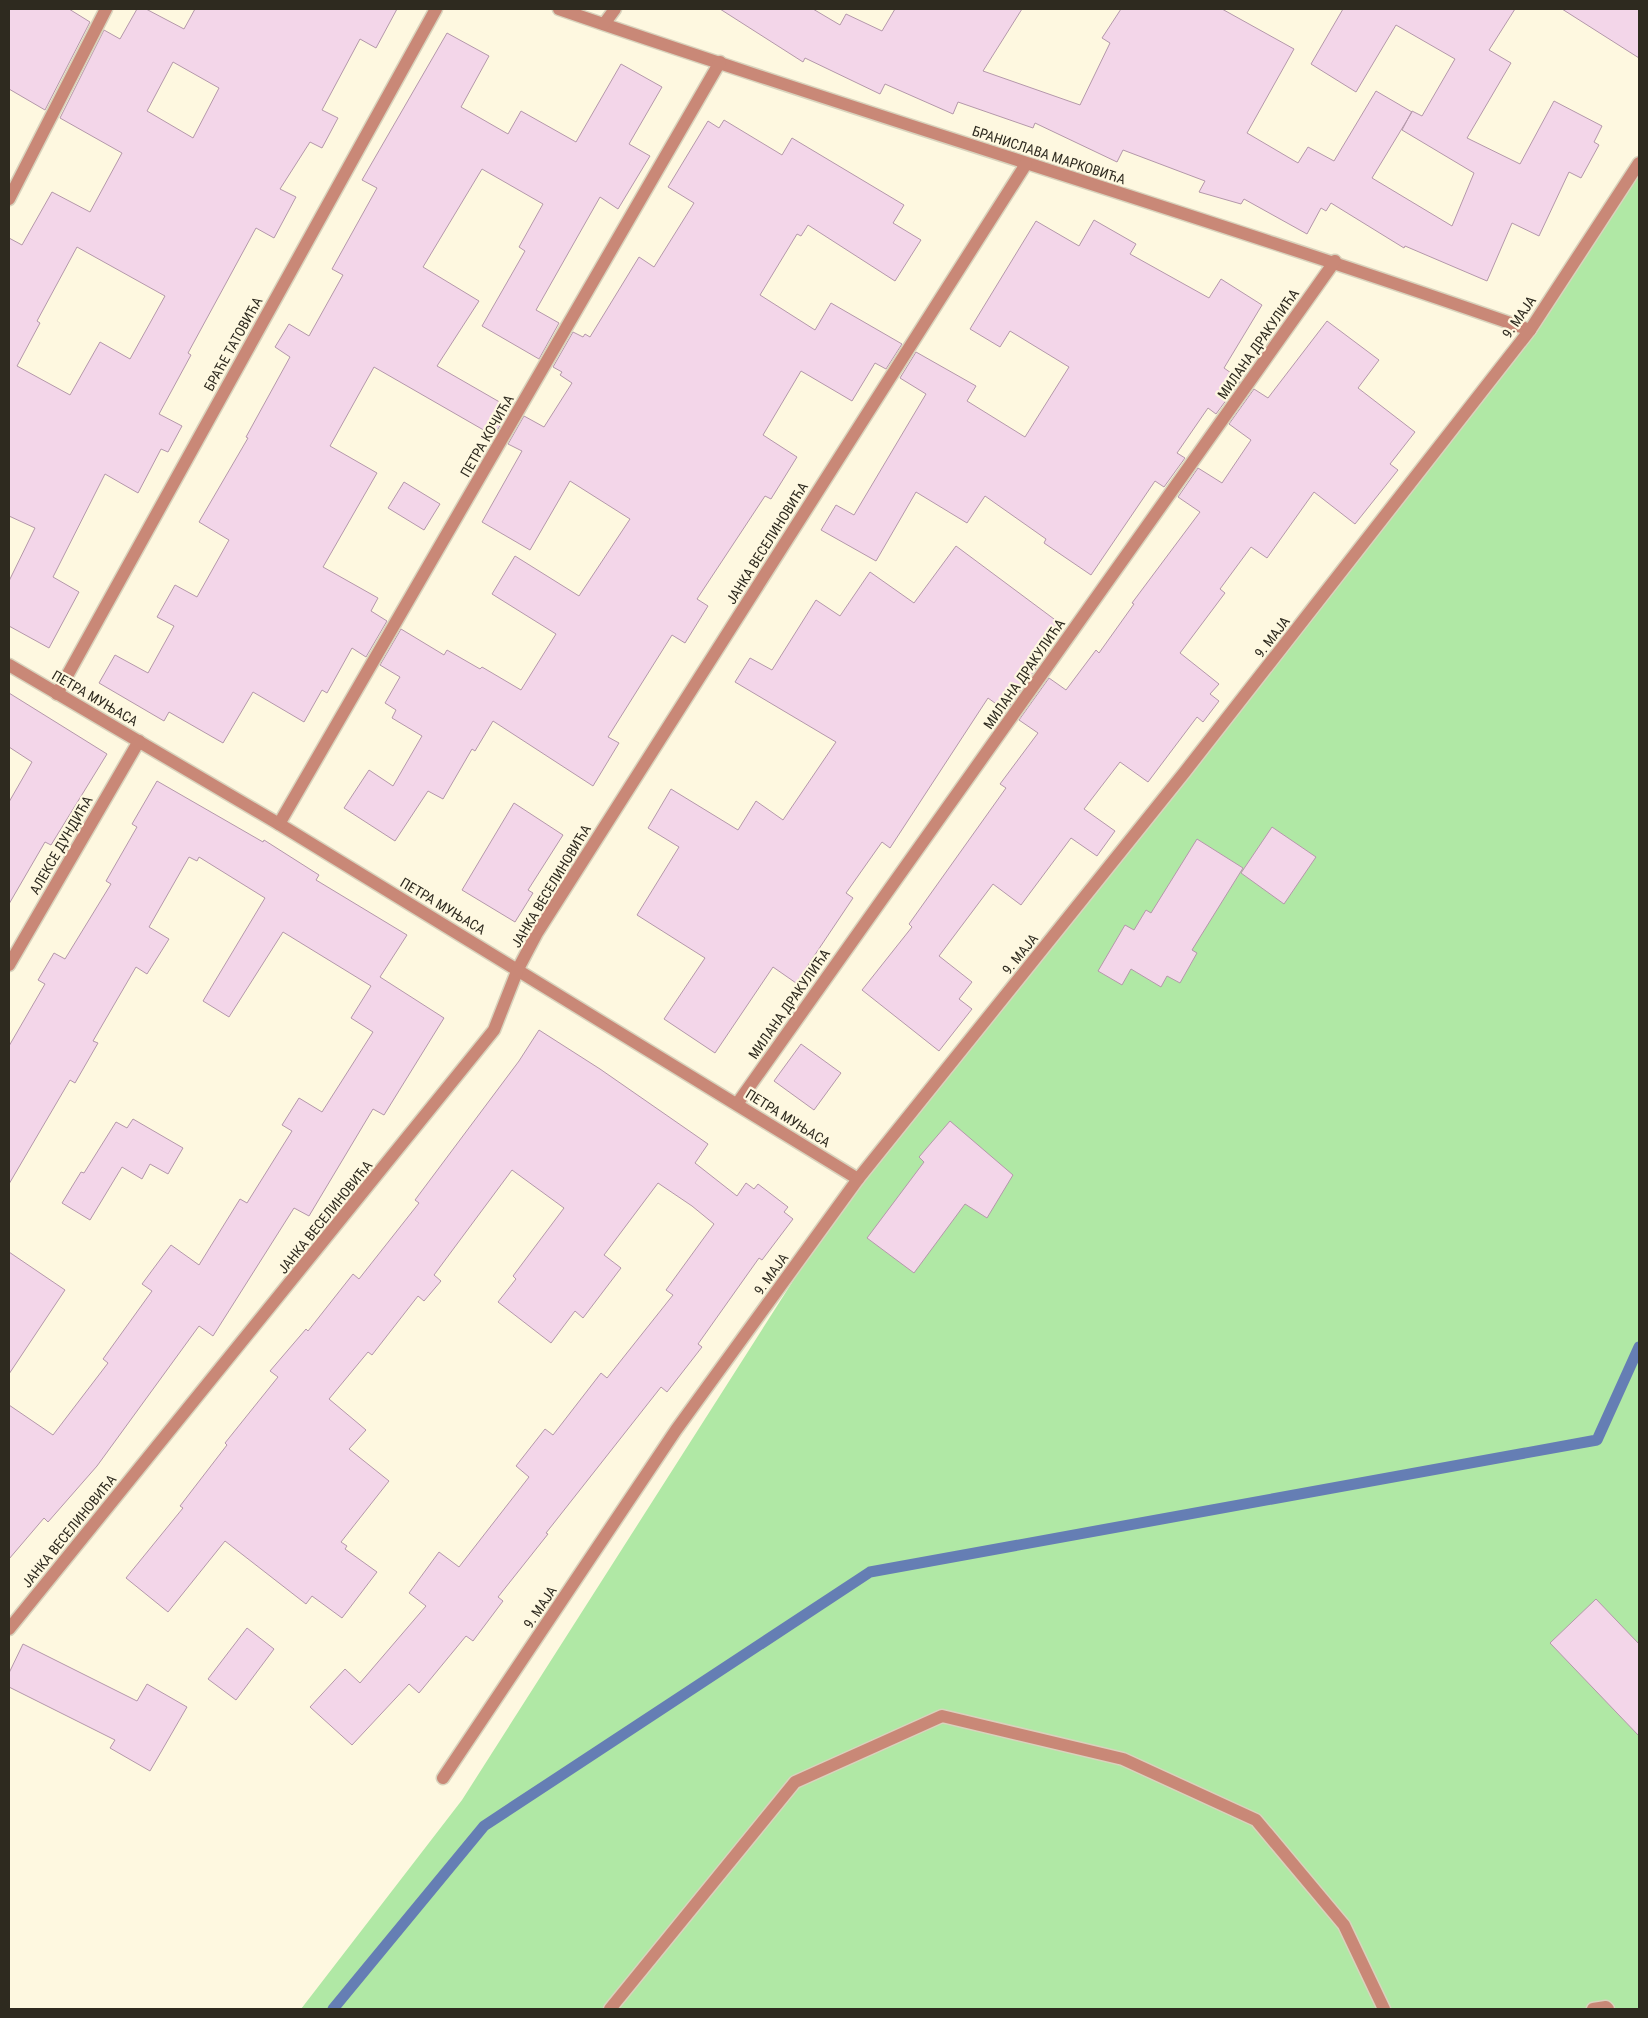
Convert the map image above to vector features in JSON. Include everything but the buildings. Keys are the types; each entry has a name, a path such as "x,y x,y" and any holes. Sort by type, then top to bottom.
{"street":[{"path":"9,199 106,9"},
{"name":"БРАЋЕ ТАТОВИЋА","path":"57,694 436,9"},
{"name":"БРАНИСЛАВА МАРКОВИЋА","path":"559,9 1026,164 1335,261 1530,330"},
{"path":"604,24 615,9"},
{"name":"ПЕТРА КОЧИЋА","path":"280,824 720,62"},
{"name":"9. МАЈА","path":"443,1778 676,1430 858,1179 1184,773 1530,330 1639,163"},
{"name":"ЈАНКА ВЕСЕЛИНОВИЋА","path":"9,1629 494,1030 518,970 536,933 1026,164"},
{"name":"МИЛАНА ДРАКУЛИЋА","path":"737,1104 1335,261"},
{"name":"ПЕТРА МУЊАСА","path":"9,665 280,824 858,1179"},
{"name":"АЛЕКСЕ ДУНДИЋА","path":"9,964 139,741"},
{"path":"610,2009 795,1782 942,1716 1123,1759 1256,1820 1344,1925 1384,2009"},
{"path":"1593,2009 1606,2007 1608,2009"}],"green space":[{"path":"1639,163 1639,2009 301,2009 462,1800 858,1179 1530,330"}],"waterway":[{"path":"333,2009 484,1826 870,1572 1597,1440 1639,1347"}]}
